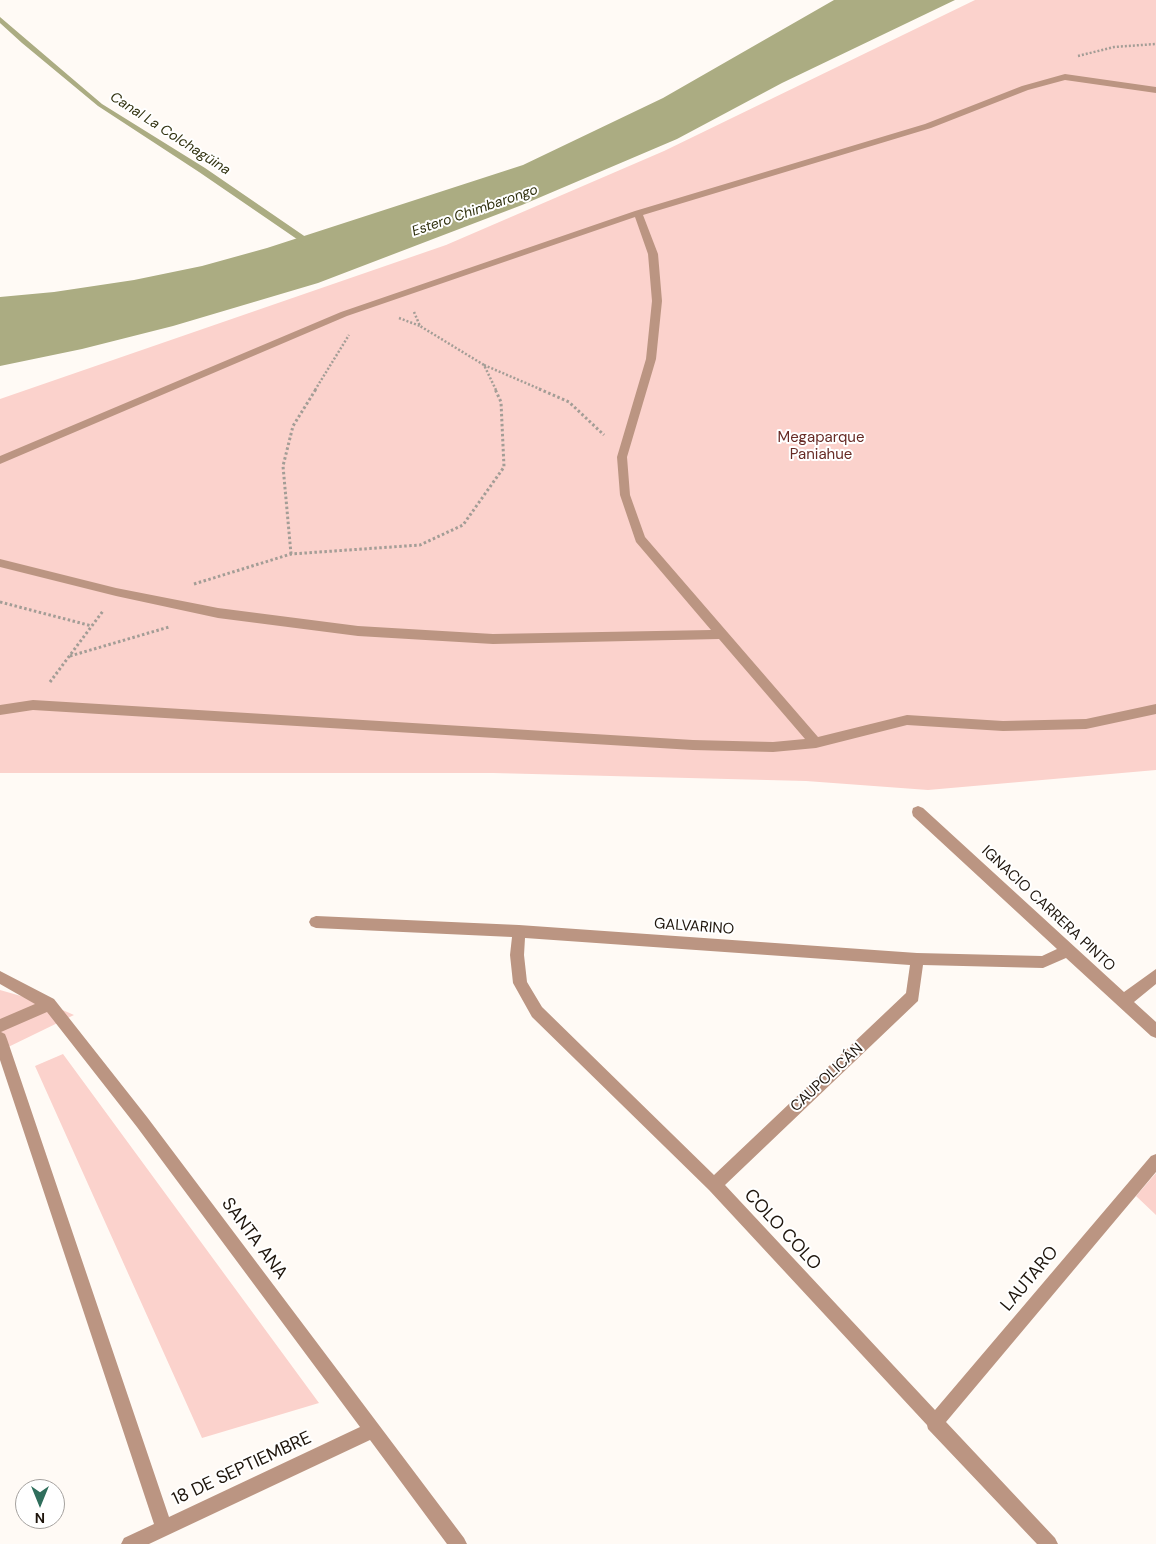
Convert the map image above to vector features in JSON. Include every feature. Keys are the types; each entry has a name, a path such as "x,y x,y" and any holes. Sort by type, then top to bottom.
{"street":[{"path":"0,460 367,306 638,214 928,126 1025,88 1065,77 1156,90"},
{"path":"638,214 653,254 657,301 651,359 622,457 625,495 640,539 816,743"},
{"path":"0,563 116,592 218,613 367,632 493,639 722,634"},
{"path":"0,710 33,705 693,745 773,747 816,743 907,720 1003,726 1086,724 1156,709"},
{"name":"IGNACIO CARRERA PINTO","path":"918,812 1156,1031"},
{"name":"GALVARINO","path":"316,922 518,932 917,959 1043,962 1068,950"},
{"name":"COLO COLO","path":"518,932 517,955 520,983 537,1012 714,1185 934,1423 1049,1544"},
{"name":"CAUPOLICÁN","path":"714,1185 913,996 917,959"},
{"path":"1124,1001 1156,975"},
{"name":"SANTA ANA","path":"0,977 49,1004 142,1122 458,1544"},
{"path":"0,1026 49,1004"},
{"path":"0,1039 164,1528"},
{"name":"LAUTARO","path":"934,1423 1156,1160"},
{"name":"18 DE SEPTIEMBRE","path":"130,1544 372,1430"}],"path":[{"path":"1065,77 1078,56 1114,47 1156,44"},
{"path":"406,292 420,326 484,365 569,402 604,434 622,457"},
{"path":"291,554 283,466 293,426 367,306"},
{"path":"148,598 291,554 420,545 463,525 504,467 501,402 484,365"},
{"path":"33,705 116,592"},
{"path":"0,602 92,626"},
{"path":"69,656 172,627"}],"green space":[{"name":"Megaparque Paniahue","path":"975,0 1156,0 1156,770 928,790 806,781 493,773 0,773 0,399 446,245 664,151"},
{"path":"0,990 49,1004 74,1015 0,1051"},
{"path":"63,1054 319,1403 202,1438 35,1066"},
{"path":"1156,1173 1156,1215 1136,1196"}],"water":[{"name":"Estero Chimbarongo","path":"834,0 955,0 782,83 677,139 522,205 318,283 173,326 82,349 0,366 0,297 54,292 134,280 202,266 267,248 523,165 663,98"}],"waterway":[{"name":"Canal La Colchagüina","path":"0,19 24,42 100,105 202,170 310,244"}]}
